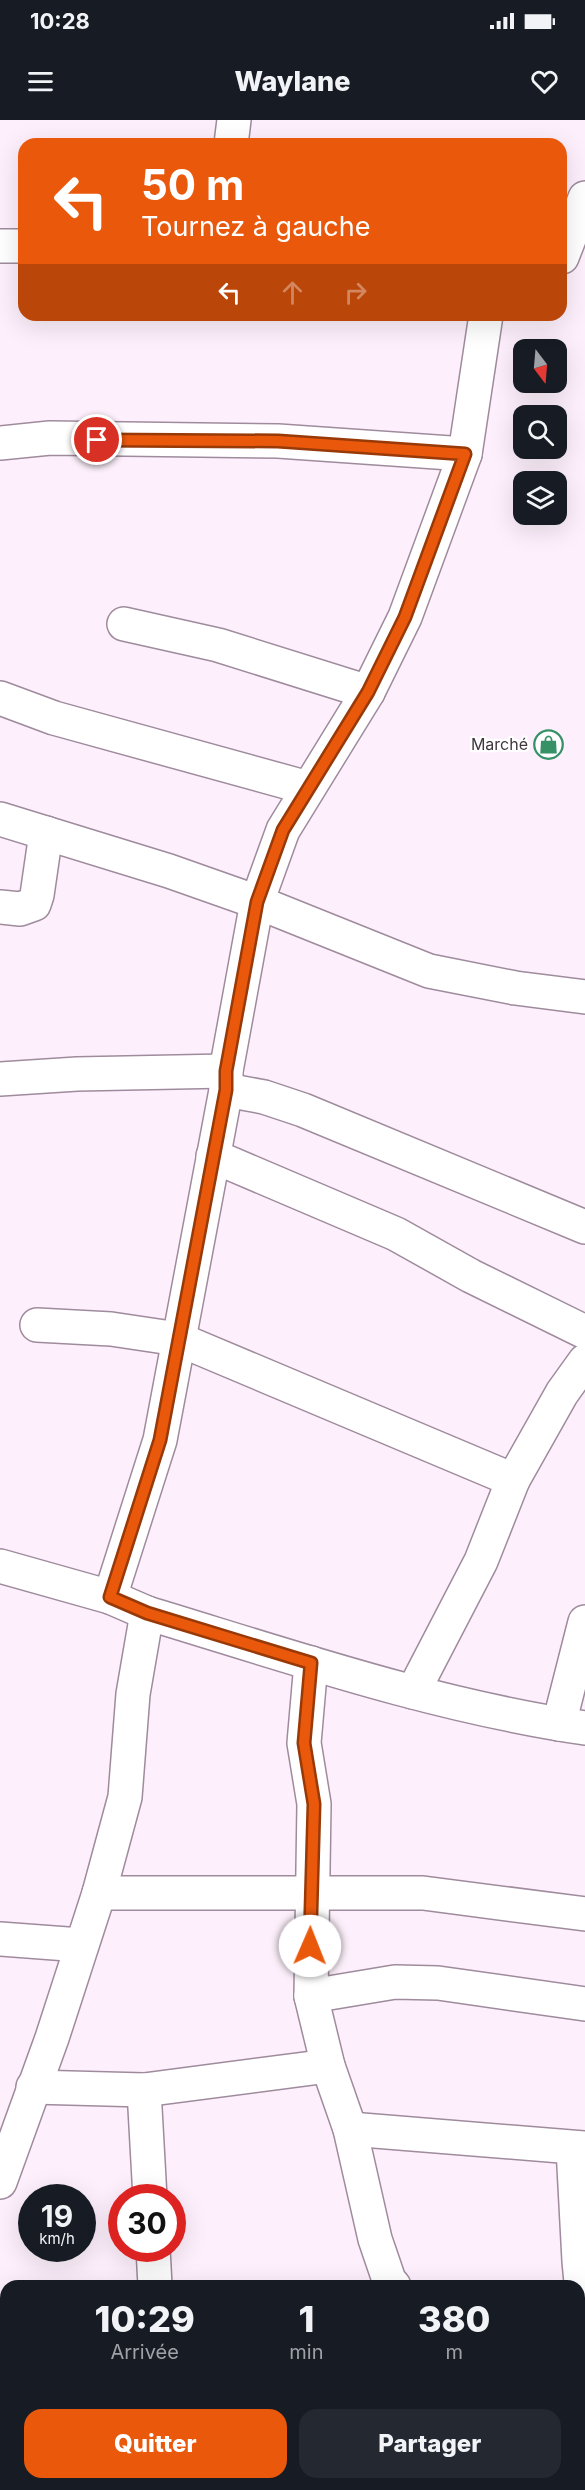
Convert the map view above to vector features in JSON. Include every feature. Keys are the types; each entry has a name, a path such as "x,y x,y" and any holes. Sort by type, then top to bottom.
{"street":[{"path":"232,138 234,120"},
{"path":"567,242 585,198"},
{"path":"0,246 18,246"},
{"path":"567,256 585,255"},
{"path":"110,1597 160,1440 257,902 283,830 368,692 405,617 465,454 485,321"},
{"path":"0,443 50,438 278,441 465,454"},
{"path":"124,624 218,645 368,692"},
{"path":"0,698 54,718 308,788"},
{"path":"0,819 169,871 257,902 429,971 515,988 585,997"},
{"path":"0,907 20,909 34,904 38,896 46,833"},
{"path":"0,1079 77,1074 226,1081 313,1114 585,1227"},
{"path":"213,1156 396,1234 471,1276 585,1332"},
{"path":"37,1324 111,1329 178,1340 513,1480"},
{"path":"412,1692 481,1561 513,1480 562,1393 585,1361"},
{"path":"0,1566 110,1597 147,1613 412,1692 504,1715 572,1726 585,1622"},
{"path":"0,2182 12,2155 33,2087 52,2038 99,1893 125,1797 133,1694 147,1613"},
{"path":"311,1663 304,1743 314,1804 311,1996 328,2066 350,2129 375,2239 389,2280"},
{"path":"99,1893 423,1893 585,1914"},
{"path":"0,1939 81,1945"},
{"path":"311,1996 394,1982 438,1983 585,2004"},
{"path":"33,2087 144,2090 328,2066"},
{"path":"144,2090 149,2184"},
{"path":"350,2129 579,2148 583,2280"},
{"path":"154,2262 155,2280"}],"place":[{"name":"Marché","path":"549,744"}],"route":[{"path":"97,440 278,441 386,446 465,454 451,498 405,617 352,721 283,830 257,902 226,1071 226,1090 160,1440 110,1597 147,1613 311,1663 304,1743 314,1804 310,1946"}]}
